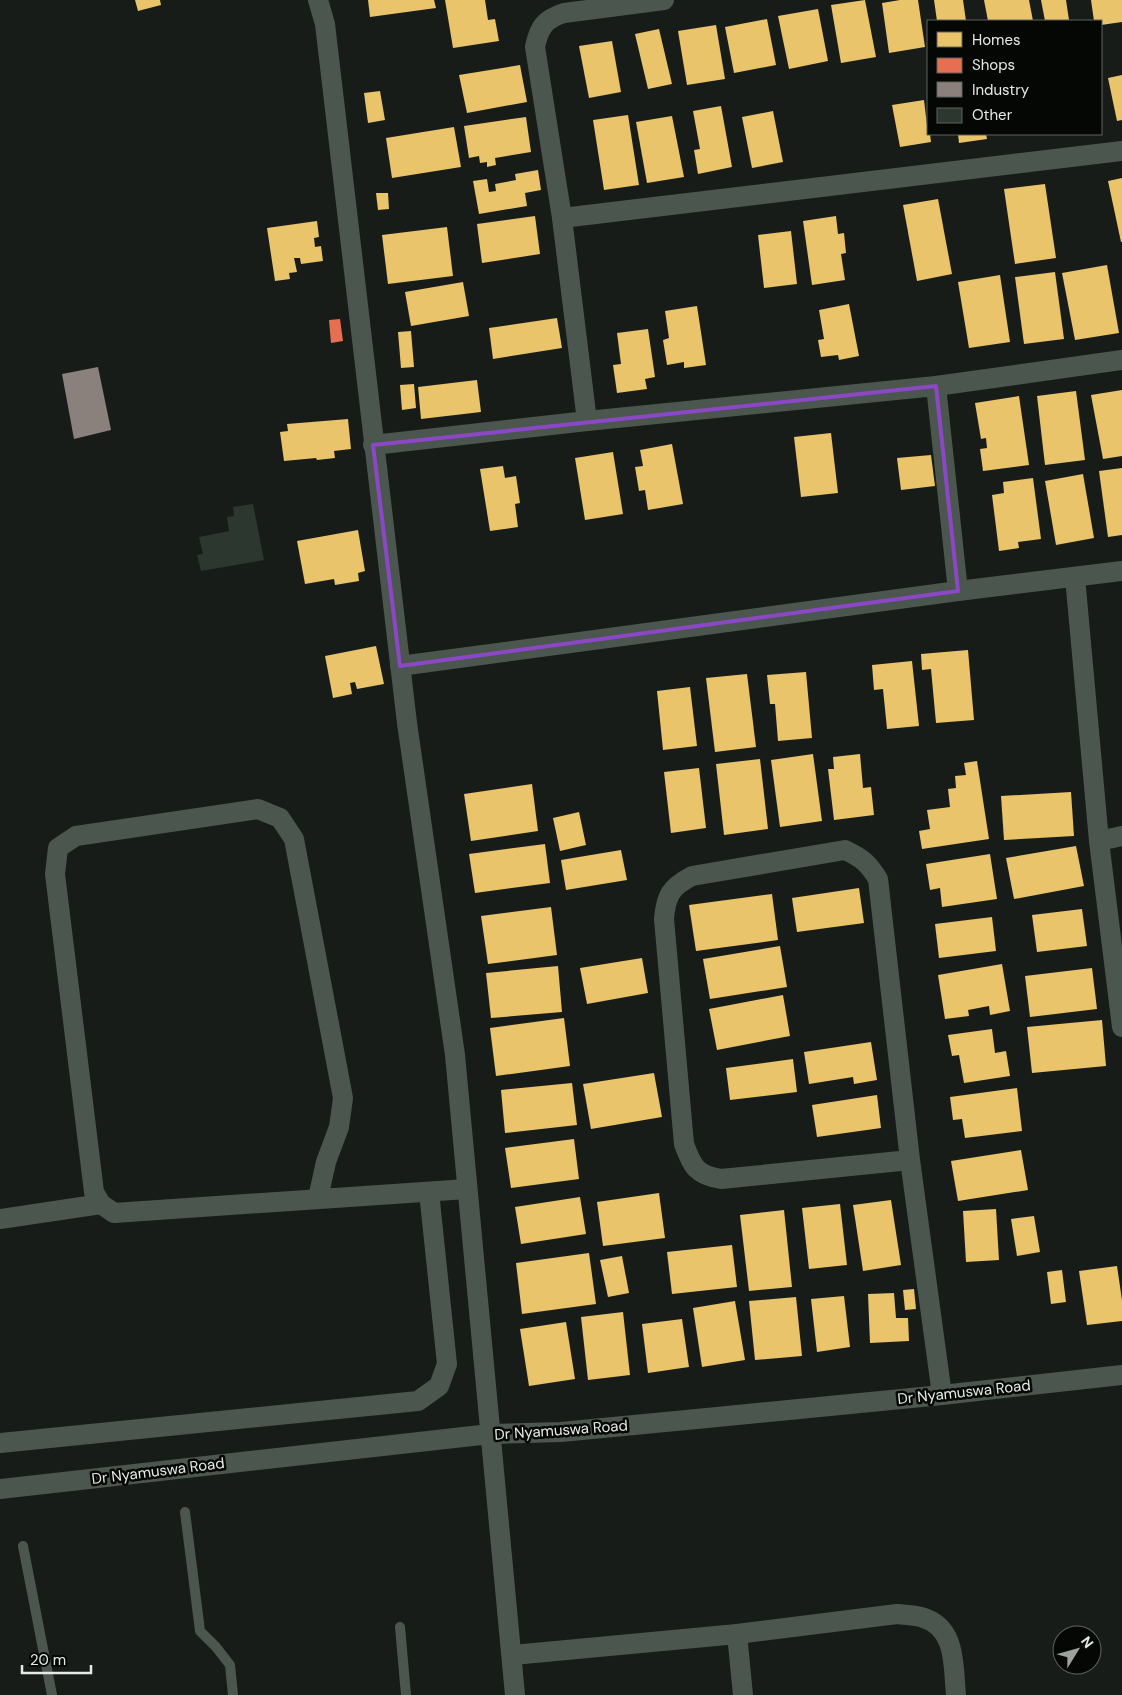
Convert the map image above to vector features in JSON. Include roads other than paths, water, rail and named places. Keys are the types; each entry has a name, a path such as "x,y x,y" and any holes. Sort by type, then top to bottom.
{"street":[{"path":"318,0 325,24 400,666 455,1054 516,1695"},
{"path":"587,421 562,218 535,47 538,34 552,16 664,0"},
{"path":"562,218 1122,151"},
{"path":"373,445 587,421 936,386 1122,360"},
{"path":"936,386 958,591"},
{"path":"400,666 958,591 1122,571"},
{"path":"1074,577 1100,840 1122,1027"},
{"path":"318,1198 326,1162 339,1127 343,1098 294,840 280,818 258,809 76,836 58,848 55,874 56,883 94,1192 101,1204 114,1213 468,1189"},
{"path":"1100,840 1122,836"},
{"path":"910,1160 721,1179 706,1177 695,1168 684,1144 664,919 665,906 670,893 678,883 692,876 845,850 860,857 878,879 910,1160 942,1395"},
{"path":"0,1444 418,1401 439,1386 447,1364 429,1192"},
{"path":"0,1218 101,1204"},
{"name":"Dr Nyamuswa Road","path":"0,1489 490,1434 561,1432 942,1395 1122,1375"},
{"path":"512,1656 737,1634 897,1614 921,1617 941,1627 952,1646 956,1695"},
{"path":"737,1634 743,1695"}],"lane":[{"path":"185,1512 200,1631 230,1665 233,1695"},
{"path":"23,1546 52,1695"},
{"path":"400,1628 406,1695"}]}
